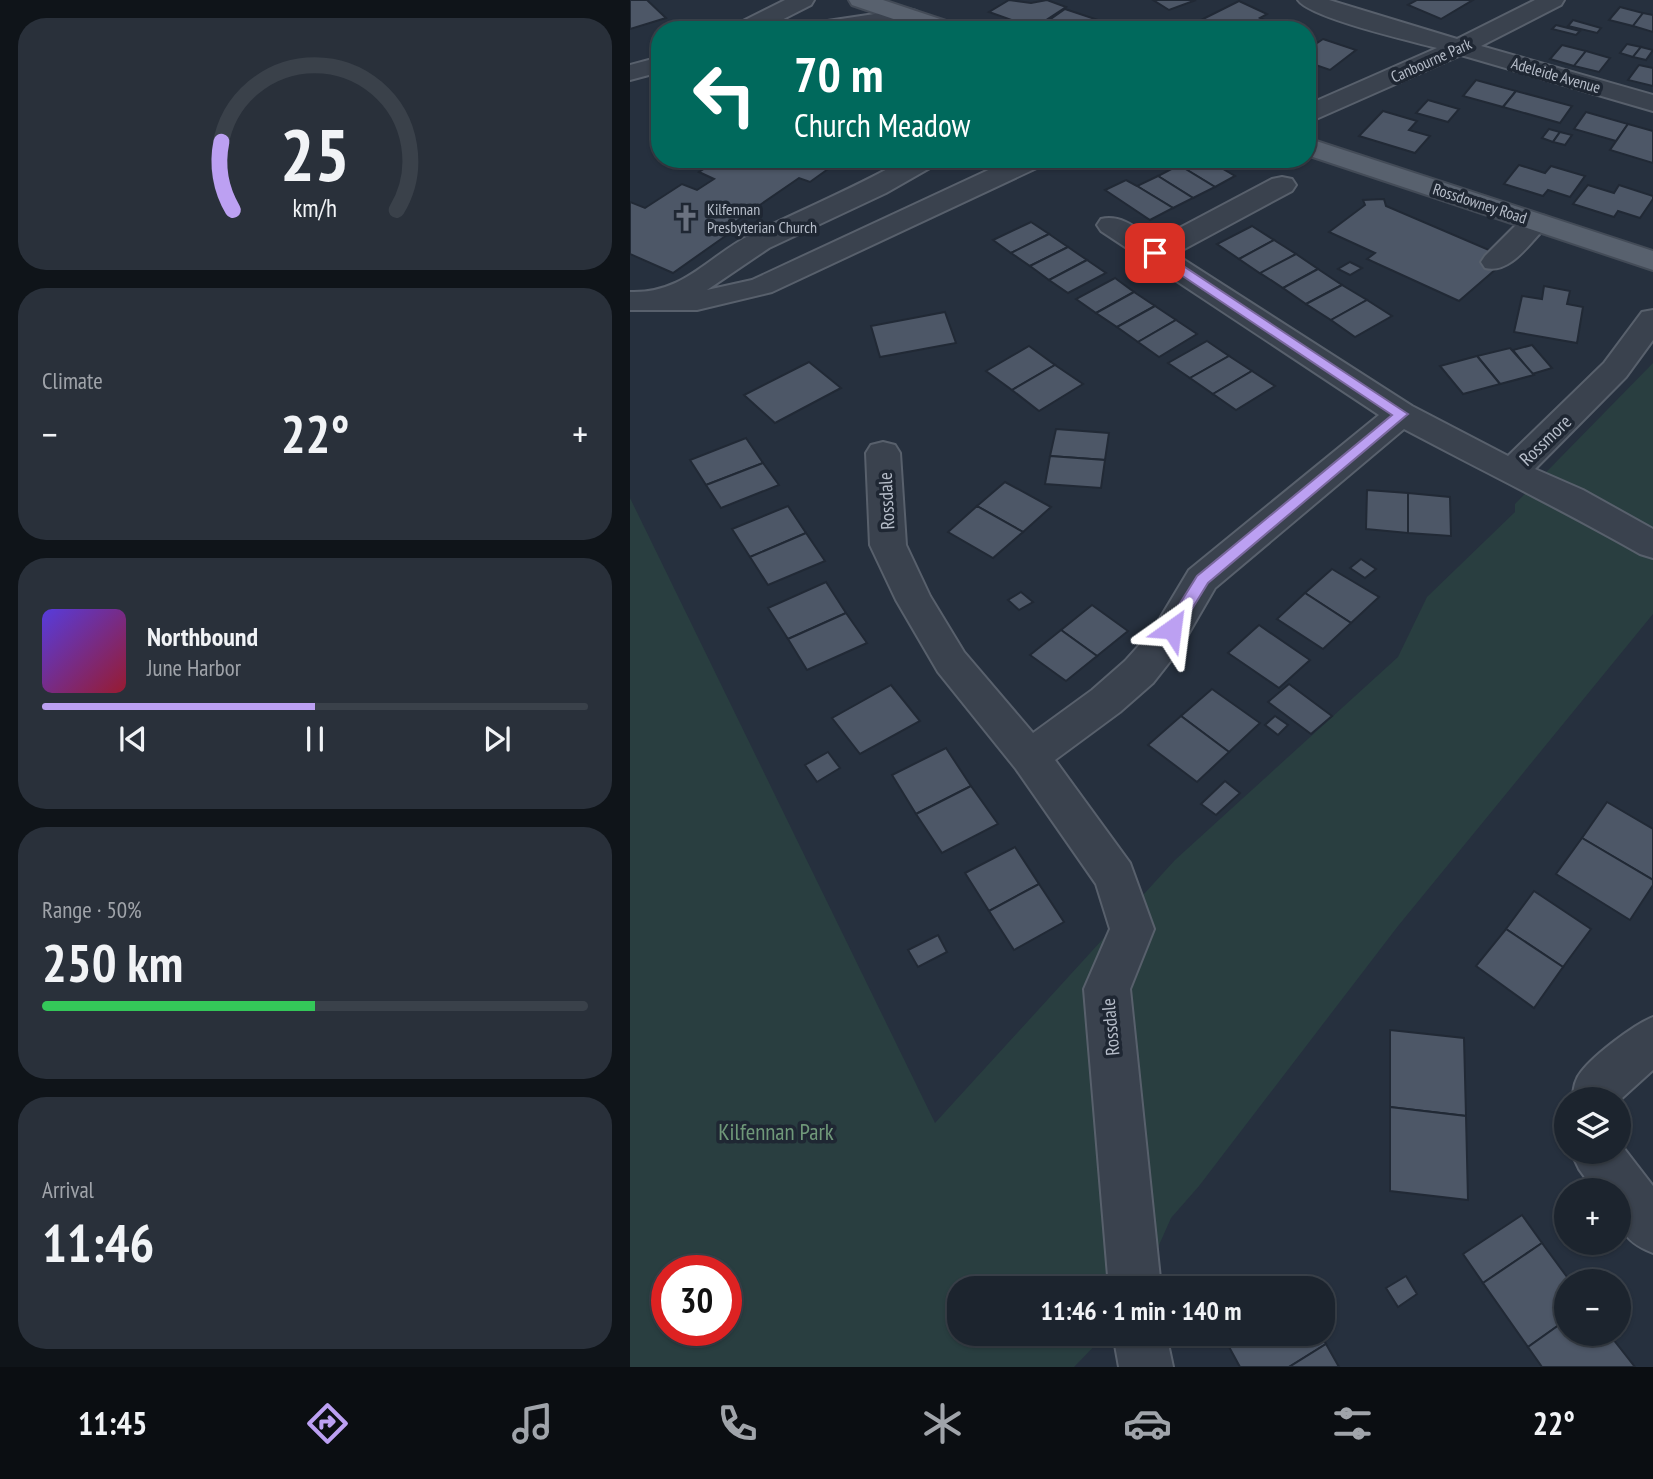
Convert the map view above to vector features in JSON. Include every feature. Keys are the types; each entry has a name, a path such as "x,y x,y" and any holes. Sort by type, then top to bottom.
{"main road":[{"path":"870,1 923,21"},
{"name":"Rossdowney Road","path":"1316,149 1653,261"}],"street":[{"path":"761,21 803,0"},
{"name":"Adeleide Avenue","path":"1309,0 1337,12 1653,103"},
{"name":"Canbourne Park","path":"1316,111 1460,47 1553,0"},
{"path":"874,21 908,16"},
{"path":"630,73 651,67"},
{"path":"641,302 692,287 759,242 876,187 910,168"},
{"path":"641,302 697,303 729,297 762,286 1015,168"},
{"path":"1155,253 1282,185"},
{"path":"1495,262 1535,222"},
{"path":"1111,225 1401,414 1512,472"},
{"name":"Rossmore","path":"1653,319 1615,370 1512,472 1571,499 1653,545"},
{"path":"1030,757 1106,701 1139,672 1166,640 1202,579 1401,414"},
{"name":"Rossdale","path":"883,453 888,545 914,600 951,662 1030,757 1115,876 1132,929 1107,989 1134,1276"},
{"path":"1599,1087 1653,1040"},
{"path":"1606,1164 1653,1228"},
{"path":"1142,1346 1146,1367"}],"green space":[{"name":"Kilfennan Park","path":"1653,363 1653,614 1398,926 1199,1186 1171,1218 1145,1276 947,1276 947,1346 1094,1346 1074,1367 630,1367 630,498 935,1123 1175,860 1398,657 1427,597 1515,512 1515,504"}],"building":[{"path":"630,0 647,0 666,18 651,21 630,29"},
{"path":"1009,0 1031,3 1047,0 1066,7 1045,21 1014,21 989,12"},
{"path":"1153,0 1196,0 1169,10"},
{"path":"1417,0 1473,0 1441,19 1408,5"},
{"path":"1239,1 1267,14 1260,18 1266,21 1199,21"},
{"path":"1620,7 1643,13 1633,26 1609,20"},
{"path":"1065,9 1101,21 1048,21"},
{"path":"1643,13 1653,15 1653,32 1633,26"},
{"path":"1573,20 1601,28 1597,33 1568,26"},
{"path":"1556,25 1580,31 1576,35 1552,29"},
{"path":"1323,39 1356,50 1330,70 1316,65 1316,44"},
{"path":"1627,44 1641,47 1633,57 1620,53"},
{"path":"1562,45 1586,51 1574,66 1550,59"},
{"path":"1641,47 1653,50 1646,60 1633,57"},
{"path":"1586,51 1610,58 1599,72 1574,66"},
{"path":"1639,65 1653,68 1653,86 1628,80"},
{"path":"1476,80 1516,91 1503,107 1463,96"},
{"path":"1516,91 1572,106 1560,123 1503,107"},
{"path":"1428,100 1459,109 1448,122 1416,113"},
{"path":"1383,111 1417,121 1409,130 1430,136 1415,153 1359,136"},
{"path":"1586,112 1628,124 1616,141 1574,129"},
{"path":"1628,124 1653,131 1653,163 1610,150"},
{"path":"1549,129 1560,132 1553,142 1542,138"},
{"path":"1560,132 1572,135 1565,145 1553,142"},
{"path":"1519,165 1545,173 1551,166 1585,176 1570,197 1548,190 1543,196 1504,184"},
{"name":"Kilfennan Presbyterian Church","path":"705,168 829,168 810,182 799,178 728,227 734,230 673,273 630,254 630,202 645,208 682,184 697,190 714,179 699,172"},
{"path":"1173,168 1184,168 1215,187 1193,198 1158,176"},
{"path":"1184,168 1221,168 1235,176 1215,187"},
{"path":"1158,176 1193,198 1173,208 1137,186"},
{"path":"1126,180 1173,208 1150,220 1105,190"},
{"path":"1588,185 1614,193 1619,185 1653,196 1653,199 1640,218 1618,211 1614,217 1573,204"},
{"path":"1384,199 1386,206 1496,253 1483,263 1496,269 1459,301 1367,259 1375,253 1329,232 1365,205 1363,200"},
{"path":"1031,222 1049,234 1011,253 993,240"},
{"path":"1252,226 1274,240 1239,259 1217,244"},
{"path":"1049,234 1068,247 1030,266 1011,253"},
{"path":"1274,240 1296,254 1261,274 1239,259"},
{"path":"1068,247 1087,260 1049,280 1030,266"},
{"path":"1296,254 1318,269 1283,288 1260,273"},
{"path":"1087,260 1106,273 1068,293 1049,280"},
{"path":"1350,262 1362,268 1350,275 1338,269"},
{"path":"1318,269 1342,285 1306,304 1283,288"},
{"path":"1115,278 1134,292 1096,313 1076,299"},
{"path":"1342,285 1367,300 1331,320 1306,304"},
{"path":"1544,286 1570,291 1567,304 1583,307 1577,343 1514,332 1522,296 1542,299"},
{"path":"1134,292 1155,306 1117,327 1096,313"},
{"path":"1367,300 1392,316 1355,337 1331,320"},
{"path":"1155,306 1176,320 1138,342 1117,327"},
{"path":"945,312 956,343 880,357 871,326"},
{"path":"1176,320 1197,334 1159,357 1138,342"},
{"path":"1207,341 1229,356 1190,378 1168,363"},
{"path":"1532,345 1552,368 1532,374 1513,350"},
{"path":"1029,346 1055,365 1012,390 986,371"},
{"path":"1510,348 1534,375 1500,384 1477,356"},
{"path":"1229,356 1252,371 1213,394 1190,378"},
{"path":"1477,356 1500,384 1463,394 1440,366"},
{"path":"809,362 841,388 775,423 744,395"},
{"path":"1055,365 1083,384 1039,411 1012,390"},
{"path":"1252,371 1275,386 1236,410 1213,394"},
{"path":"1056,429 1109,433 1105,460 1050,456"},
{"path":"746,438 763,463 706,485 690,460"},
{"path":"1050,456 1105,460 1101,488 1045,484"},
{"path":"763,463 779,485 721,508 706,485"},
{"path":"1005,482 1051,507 1023,532 977,506"},
{"path":"1367,490 1408,493 1408,533 1366,529"},
{"path":"1408,493 1450,497 1451,536 1408,533"},
{"path":"788,506 806,533 750,557 732,529"},
{"path":"977,506 1023,532 993,558 948,532"},
{"path":"806,533 825,561 768,585 750,557"},
{"path":"1361,559 1376,569 1365,578 1350,568"},
{"path":"1332,569 1379,597 1351,623 1305,593"},
{"path":"826,582 846,613 788,639 768,608"},
{"path":"1021,592 1033,602 1019,610 1008,600"},
{"path":"1305,593 1351,623 1323,649 1277,619"},
{"path":"1092,605 1128,631 1097,656 1061,630"},
{"path":"846,613 867,643 807,670 788,639"},
{"path":"1259,625 1310,660 1279,688 1228,653"},
{"path":"1061,630 1097,656 1066,681 1030,655"},
{"path":"1289,684 1332,716 1311,734 1268,702"},
{"path":"891,685 920,721 860,754 832,718"},
{"path":"1212,689 1260,723 1229,752 1181,716"},
{"path":"1181,716 1229,752 1197,782 1148,745"},
{"path":"1275,716 1288,725 1278,735 1265,725"},
{"path":"946,748 971,786 916,814 892,775"},
{"path":"828,752 840,768 817,782 805,765"},
{"path":"1225,781 1240,793 1216,815 1201,804"},
{"path":"971,786 998,824 942,853 916,814"},
{"path":"1607,802 1653,829 1653,880 1582,838"},
{"path":"1582,838 1653,880 1653,885 1630,920 1556,874"},
{"path":"1015,847 1039,884 989,911 965,873"},
{"path":"1039,884 1064,922 1014,950 989,911"},
{"path":"1534,891 1591,929 1563,967 1506,929"},
{"path":"1506,929 1563,967 1534,1008 1476,966"},
{"path":"938,935 947,952 918,967 908,950"},
{"path":"1390,1030 1464,1038 1466,1116 1390,1107"},
{"path":"1390,1107 1466,1116 1468,1200 1390,1191"},
{"path":"1522,1215 1542,1243 1483,1283 1463,1254"},
{"path":"1542,1243 1561,1269 1554,1269 1554,1329 1528,1347 1483,1283"},
{"path":"1406,1276 1417,1294 1398,1307 1386,1288"},
{"path":"1554,1329 1554,1346 1618,1346 1635,1367 1542,1367 1528,1347"},
{"path":"1229,1346 1323,1346 1289,1367 1240,1367"},
{"path":"1327,1346 1339,1367 1289,1367"}],"place":[{"name":"Kilfennan Presbyterian Church","path":"686,218"}],"route":[{"path":"1155,253 1401,414 1302,499 1202,579 1172,629"}]}
